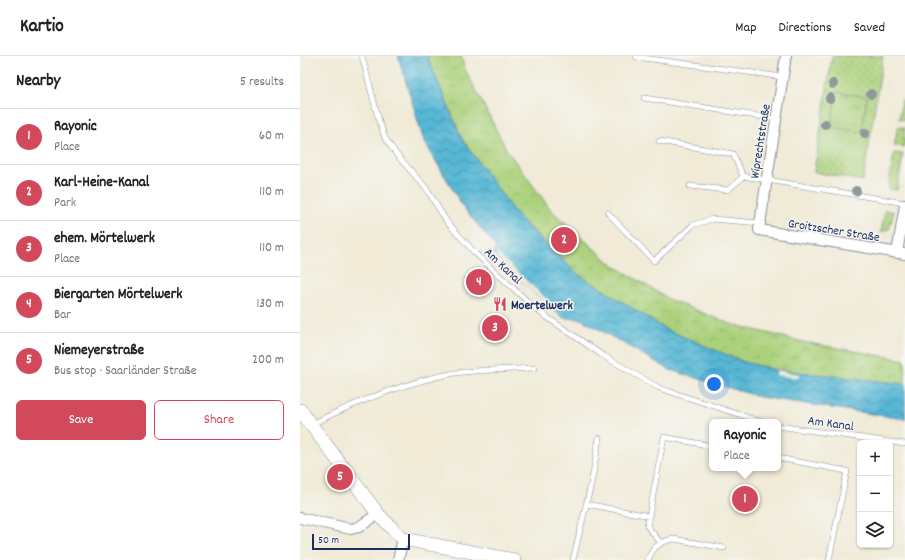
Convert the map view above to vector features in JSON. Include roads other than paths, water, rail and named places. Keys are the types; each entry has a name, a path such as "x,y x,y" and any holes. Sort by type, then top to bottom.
{"street":[{"name":"Wiprechtstraße","path":"759,227 786,56"},
{"path":"901,253 905,204"},
{"name":"Groitzscher Straße","path":"759,227 901,253"},
{"path":"300,410 378,514 403,539 514,560"},
{"path":"300,518 350,529 359,527 378,514"},
{"path":"398,560 403,539"}],"lane":[{"name":"Am Kanal","path":"362,56 385,138 396,154 426,188 447,222 481,259 538,311 602,355 659,388 753,419"},
{"path":"636,57 783,77"},
{"path":"644,98 776,119"},
{"path":"659,141 733,154 744,176"},
{"path":"744,176 905,204"},
{"path":"690,186 728,190 744,176"},
{"path":"608,213 654,261 693,225 712,219 759,227"},
{"path":"311,424 348,406 425,380 456,373 534,368"},
{"name":"Am Kanal","path":"781,426 905,444"},
{"path":"661,543 648,526 664,437 709,445"},
{"path":"573,560 599,438"},
{"path":"781,459 847,471 830,560"},
{"path":"586,504 649,516"},
{"path":"648,560 654,547 674,539 724,548"}],"water":[{"path":"398,56 427,56 462,139 517,216 576,273 667,330 744,362 771,369 905,384 905,419 760,397 670,370 581,319 564,318 548,306 493,254 496,247 463,207 424,141"}],"place":[{"name":"Karl-Heine-Kanal","path":"564,240"},
{"name":"Biergarten Mörtelwerk","path":"479,282"},
{"name":"Moertelwerk","path":"500,304"},
{"name":"ehem. Mörtelwerk","path":"495,328"},
{"name":"Niemeyerstraße","path":"340,477"},
{"name":"Rayonic","path":"745,499"}]}
